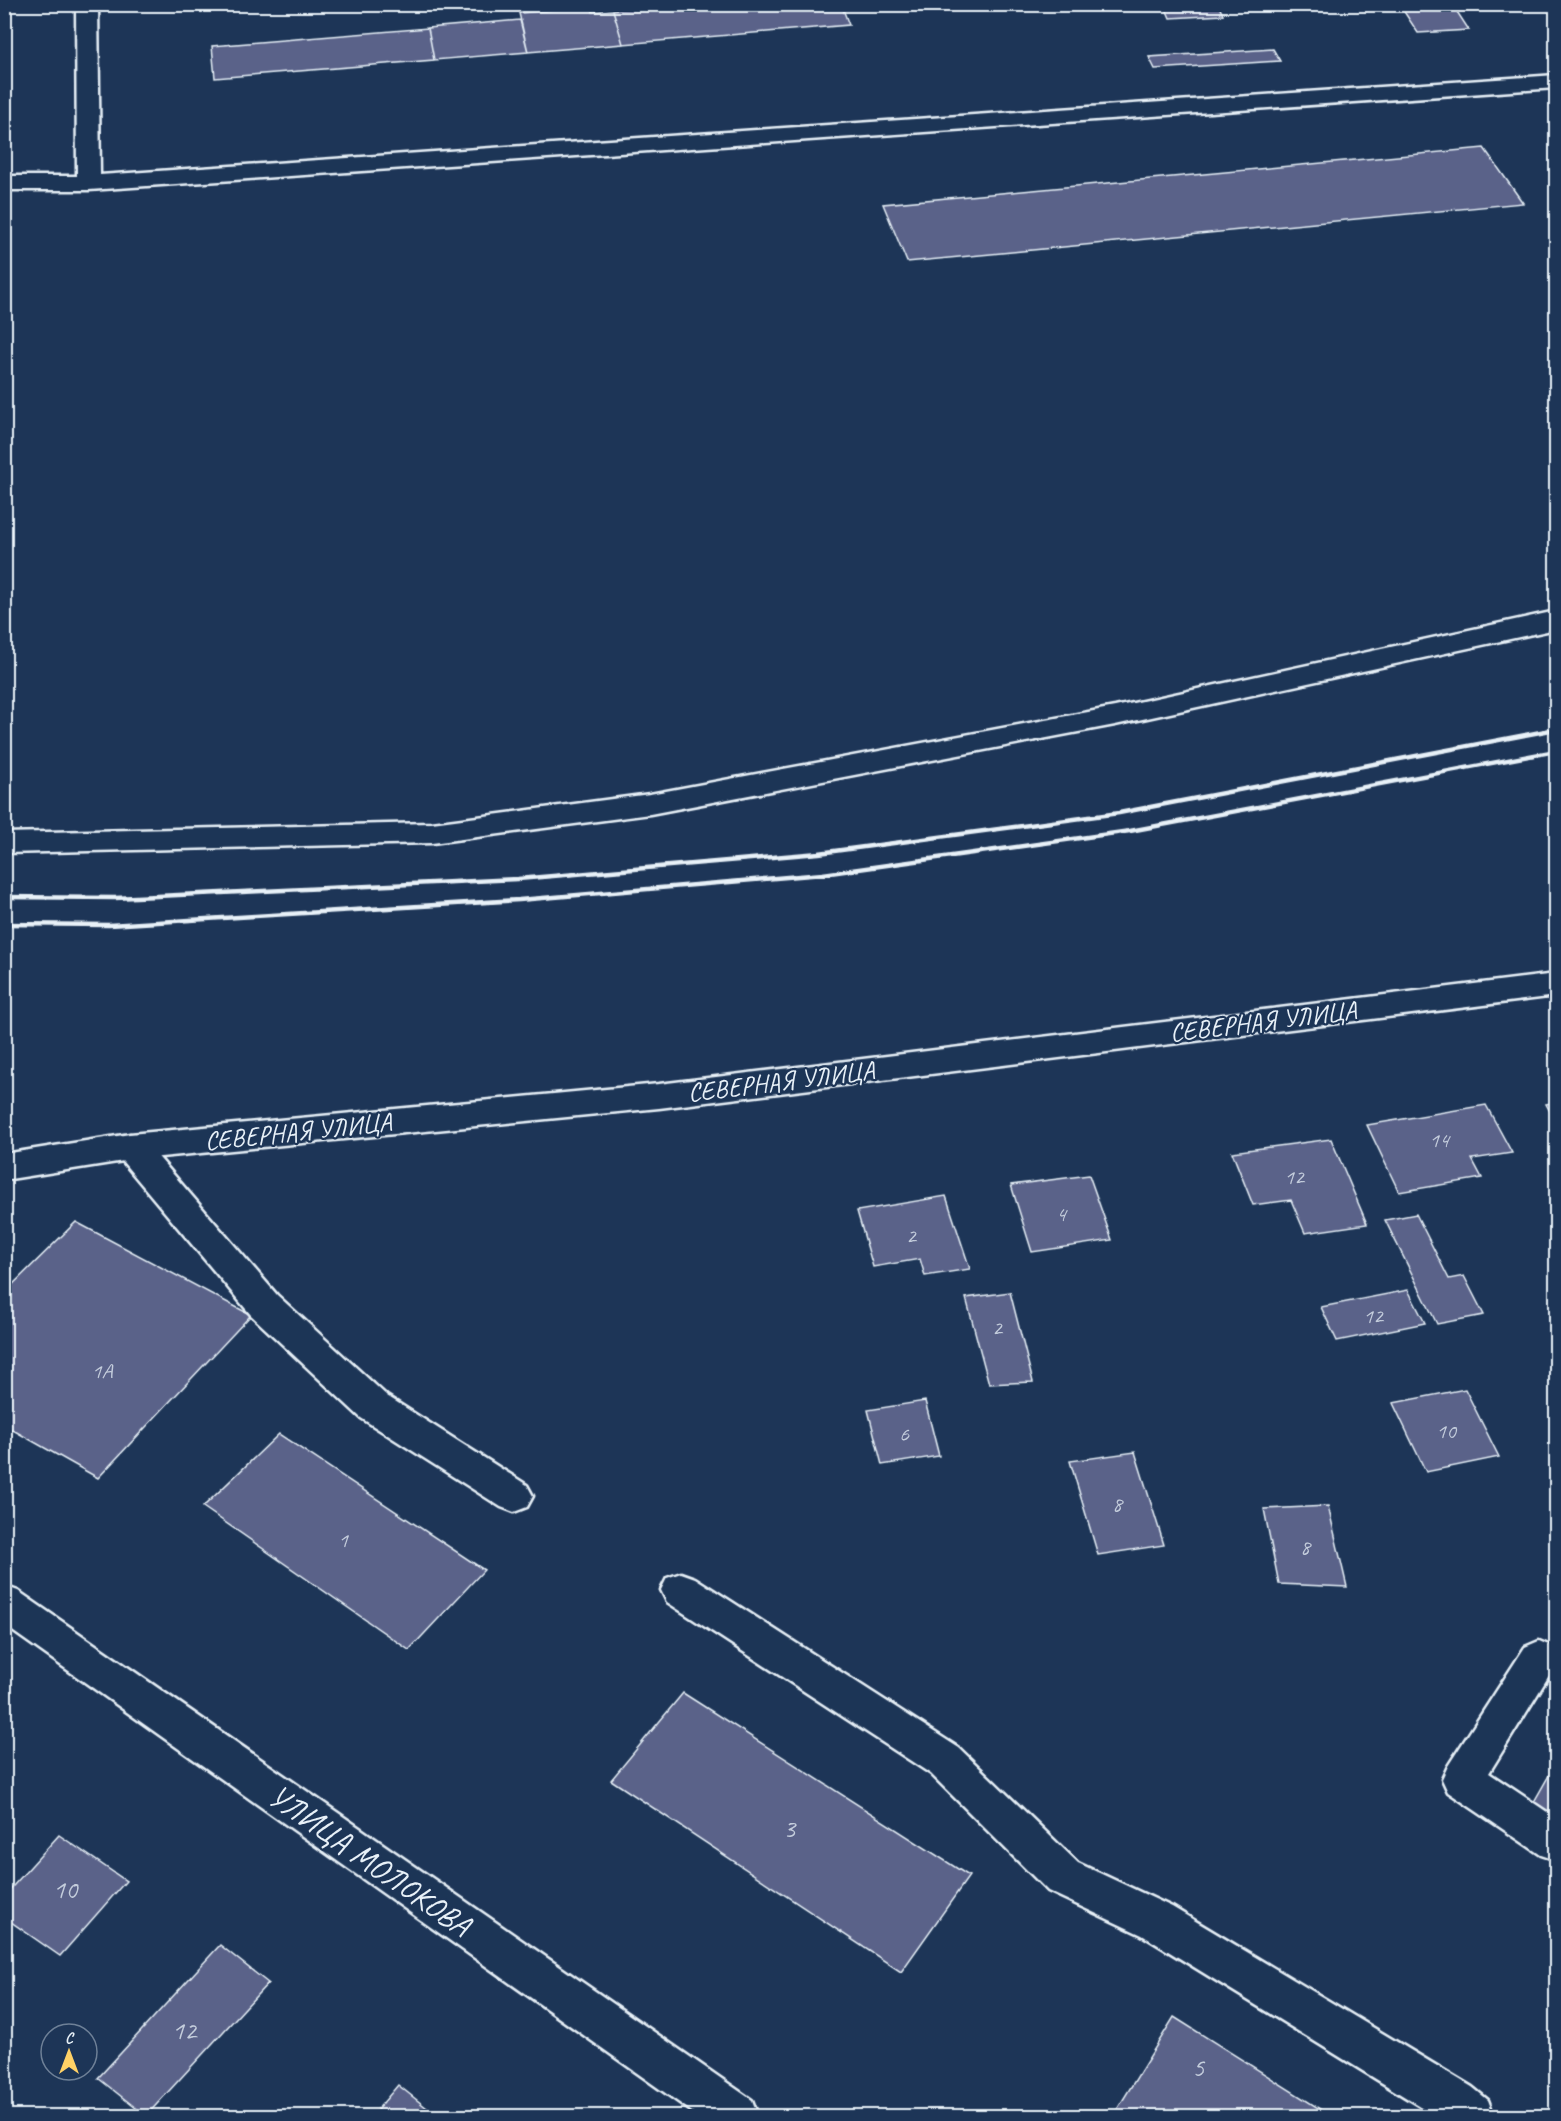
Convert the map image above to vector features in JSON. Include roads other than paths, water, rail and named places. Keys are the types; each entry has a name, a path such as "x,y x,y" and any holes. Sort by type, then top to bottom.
{"main road":[{"path":"87,4 89,183"},
{"path":"4,183 89,183 1557,82"},
{"path":"4,843 432,833 650,804 1115,716 1557,620"},
{"name":"СЕВЕРНАЯ УЛИЦА","path":"4,1167 130,1147 658,1096 1557,985"},
{"path":"130,1147 264,1305 374,1407 514,1496"},
{"path":"681,1590 945,1761 1063,1877 1157,1921 1456,2103 1472,2116"},
{"name":"УЛИЦА МОЛОКОВА","path":"4,1603 736,2116"},
{"path":"1539,1659 1463,1779 1557,1841"}],"railway":[{"path":"4,897 115,898 518,879 819,853 1119,813 1556,729"},
{"path":"4,924 109,925 519,900 823,874 1130,831 1556,751"}]}
